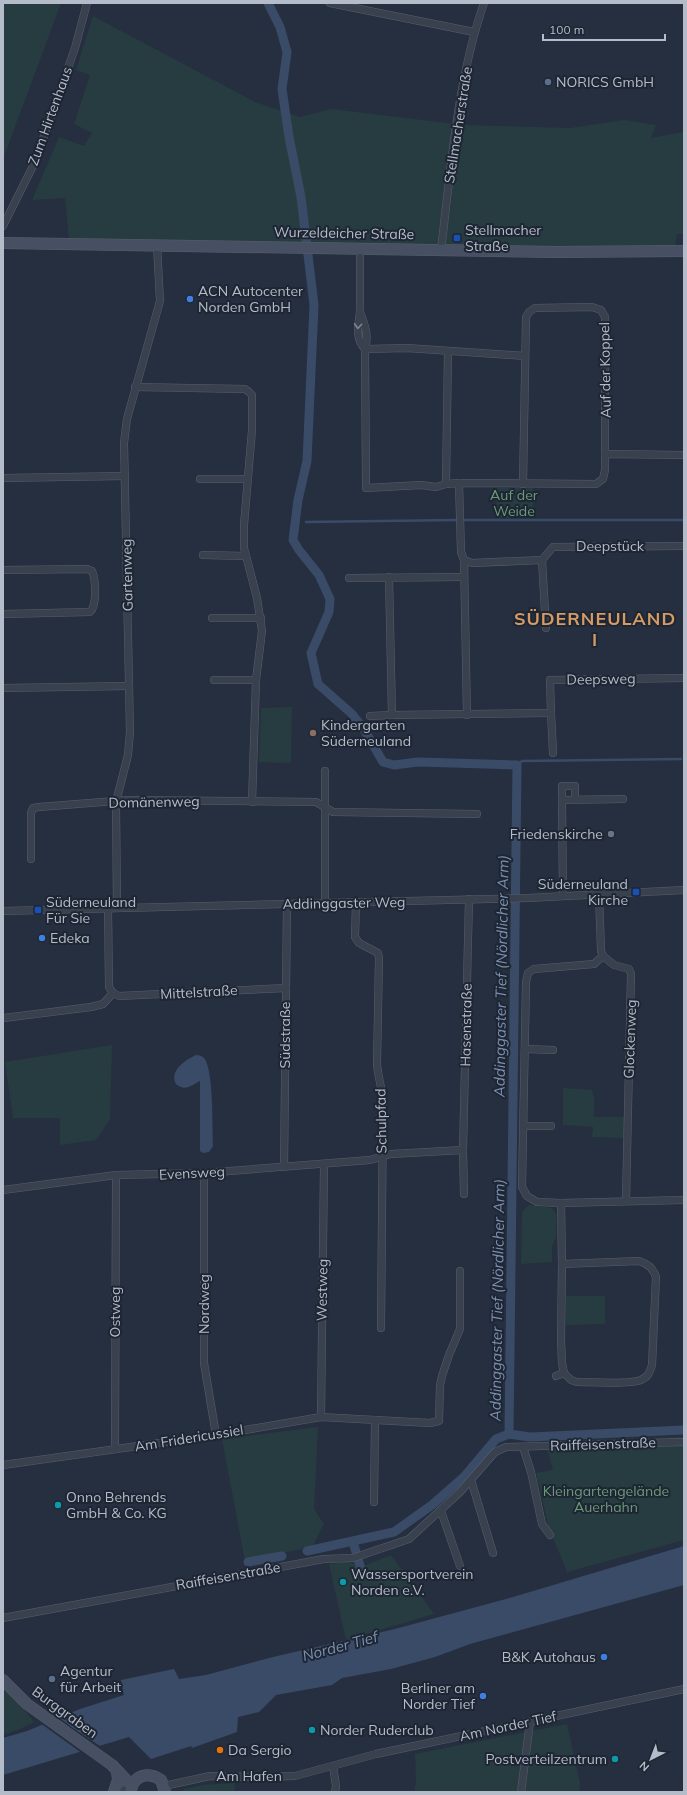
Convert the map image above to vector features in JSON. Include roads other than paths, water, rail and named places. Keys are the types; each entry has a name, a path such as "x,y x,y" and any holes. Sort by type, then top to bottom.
{"main road":[{"name":"Wurzeldeicher Straße","path":"3,243 562,252 684,251"},
{"name":"Burggraben","path":"3,1680 12,1690 40,1714 114,1768 131,1787 143,1775 149,1774 161,1780 164,1789"},
{"path":"114,1768 118,1780 114,1792"}],"street":[{"name":"Zum Hirtenhaus","path":"3,226 35,162 75,48 87,3"},
{"path":"330,3 474,32"},
{"name":"Stellmacherstraße","path":"441,250 459,112 474,32 484,3"},
{"name":"Gartenweg","path":"117,908 116,802 128,755 130,732 124,444 127,419 135,387 160,301 158,245"},
{"path":"360,248 360,312 367,328 367,342 365,349 366,488 421,485 436,487 446,484 459,483 596,484 603,479 605,470 605,454 684,455"},
{"name":"Auf der Koppel","path":"524,484 526,317 529,312 535,308 592,307 601,310 605,317 605,454"},
{"path":"365,349 407,348 525,356"},
{"path":"446,484 448,351"},
{"path":"135,387 241,389 250,392 252,395 252,430 244,525 246,556 261,618 261,639 256,680 252,802"},
{"path":"3,478 125,476"},
{"path":"200,479 248,479"},
{"path":"459,483 461,552 464,560 467,715"},
{"name":"Deepstück","path":"542,560 553,547 684,546"},
{"path":"203,555 246,556"},
{"path":"464,560 472,563 542,560 546,628"},
{"path":"3,570 87,568 92,571 94,576 95,593 93,609 90,612 3,614"},
{"path":"389,577 392,715"},
{"path":"349,578 464,577"},
{"path":"212,618 261,618"},
{"name":"Deepsweg","path":"553,753 550,680 684,678"},
{"path":"214,680 256,680"},
{"path":"3,688 129,686"},
{"path":"370,716 551,712"},
{"path":"325,771 325,904"},
{"path":"563,896 562,786 575,786 575,800"},
{"path":"562,800 623,799"},
{"name":"Domänenweg","path":"31,859 31,813 33,808 39,807 128,800 316,802 333,812 476,814"},
{"name":"Addinggaster Weg","path":"3,912 528,898 684,890"},
{"path":"599,894 601,951 603,956 594,964 534,969 528,973 526,982 522,1187 527,1196 537,1202 562,1203 684,1200"},
{"name":"Hasenstraße","path":"464,1194 463,1150 469,899"},
{"name":"Schulpfad","path":"356,903 355,936 359,943 378,954 379,958 377,1064 378,1077 382,1088 381,1328"},
{"name":"Südstraße","path":"284,1167 287,904"},
{"path":"4,1018 91,1007 103,1004 113,993 109,986 108,908"},
{"name":"Glockenweg","path":"603,956 614,965 630,969 631,978 626,1201"},
{"name":"Mittelstraße","path":"113,993 119,996 286,988"},
{"path":"525,1049 553,1050"},
{"path":"524,1126 551,1126"},
{"path":"382,1156 391,1154 463,1150"},
{"name":"Evensweg","path":"3,1190 116,1175 204,1173 370,1160 382,1156"},
{"name":"Westweg","path":"320,1417 324,1164"},
{"name":"Nordweg","path":"204,1173 204,1363 216,1435"},
{"name":"Ostweg","path":"115,1449 116,1175"},
{"path":"562,1203 561,1340 564,1373 571,1380 577,1382 635,1381 646,1377 651,1371 652,1365 656,1277 654,1270 639,1261 562,1264"},
{"name":"Am Fridericussiel","path":"3,1465 216,1435 320,1417 430,1423 440,1421 440,1385 449,1355 460,1329 460,1271"},
{"path":"556,1376 564,1373"},
{"path":"374,1502 375,1420"},
{"name":"Raiffeisenstraße","path":"3,1618 324,1559 353,1558 362,1556 409,1539 441,1511 471,1480 495,1452 506,1447 684,1442"},
{"path":"523,1447 531,1472 542,1524 550,1535"},
{"path":"471,1480 493,1553"},
{"path":"441,1511 460,1566"},
{"name":"Am Norder Tief","path":"333,1766 376,1754 684,1689"},
{"path":"521,1792 530,1722"},
{"path":"333,1766 336,1786 335,1792"},
{"name":"Am Hafen","path":"164,1789 210,1776 261,1778 295,1776 333,1766"}],"water":[{"path":"196,1055 204,1058 207,1065 211,1087 213,1146 209,1152 203,1153 200,1151 200,1081 185,1088 176,1084 174,1079 176,1070 179,1066"},
{"name":"Norder Tief","path":"684,1546 684,1585 470,1644 435,1657 391,1669 342,1678 332,1685 276,1695 259,1712 238,1717 237,1732 192,1748 191,1746 151,1759 129,1737 3,1775 3,1738 27,1731 80,1709 124,1695 121,1680 174,1669 179,1679 206,1675 273,1657 395,1629 506,1599"}],"waterway":[{"name":"Addinggaster Tief (Nördlicher Arm)","path":"268,3 280,27 287,52 282,89 289,137 301,197 314,305 307,461 298,500 293,540 319,575 330,599 329,612 311,653 318,684 352,714 365,731 383,762 394,765 418,762 517,765 509,1434 530,1437 684,1430"},
{"path":"306,522 456,520"},
{"path":"464,520 684,520"},
{"path":"517,765 522,761 681,759"},
{"name":"Addinggaster Tief (Nördlicher Arm)","path":"307,1551 394,1532 432,1505 464,1477 496,1439 509,1434"},
{"name":"Addinggaster Tief (Nördlicher Arm)","path":"353,1542 361,1569"},
{"name":"Addinggaster Tief (Nördlicher Arm)","path":"248,1562 282,1556"}],"place":[{"name":"NORICS GmbH","path":"548,82"},
{"name":"Stellmacher Straße","path":"457,238"},
{"name":"ACN Autocenter Norden GmbH","path":"190,299"},
{"name":"Kindergarten Süderneuland","path":"313,733"},
{"name":"Friedenskirche","path":"611,834"},
{"name":"Süderneuland Kirche","path":"636,892"},
{"name":"Süderneuland Für Sie","path":"38,910"},
{"name":"Edeka","path":"42,938"},
{"name":"Onno Behrends GmbH & Co. KG","path":"58,1505"},
{"name":"Wassersportverein Norden e.V.","path":"343,1582"},
{"name":"B&K Autohaus","path":"604,1657"},
{"name":"Agentur für Arbeit","path":"52,1679"},
{"name":"Berliner am Norder Tief","path":"483,1696"},
{"name":"Norder Ruderclub","path":"312,1730"},
{"name":"Da Sergio","path":"220,1750"},
{"name":"Postverteilzentrum","path":"615,1759"}],"district":[{"name":"SÜDERNEULAND I","path":"595,628"}],"park label":[{"name":"Auf der Weide","path":"514,504"},
{"name":"Kleingartengelände Auerhahn","path":"606,1500"}]}
